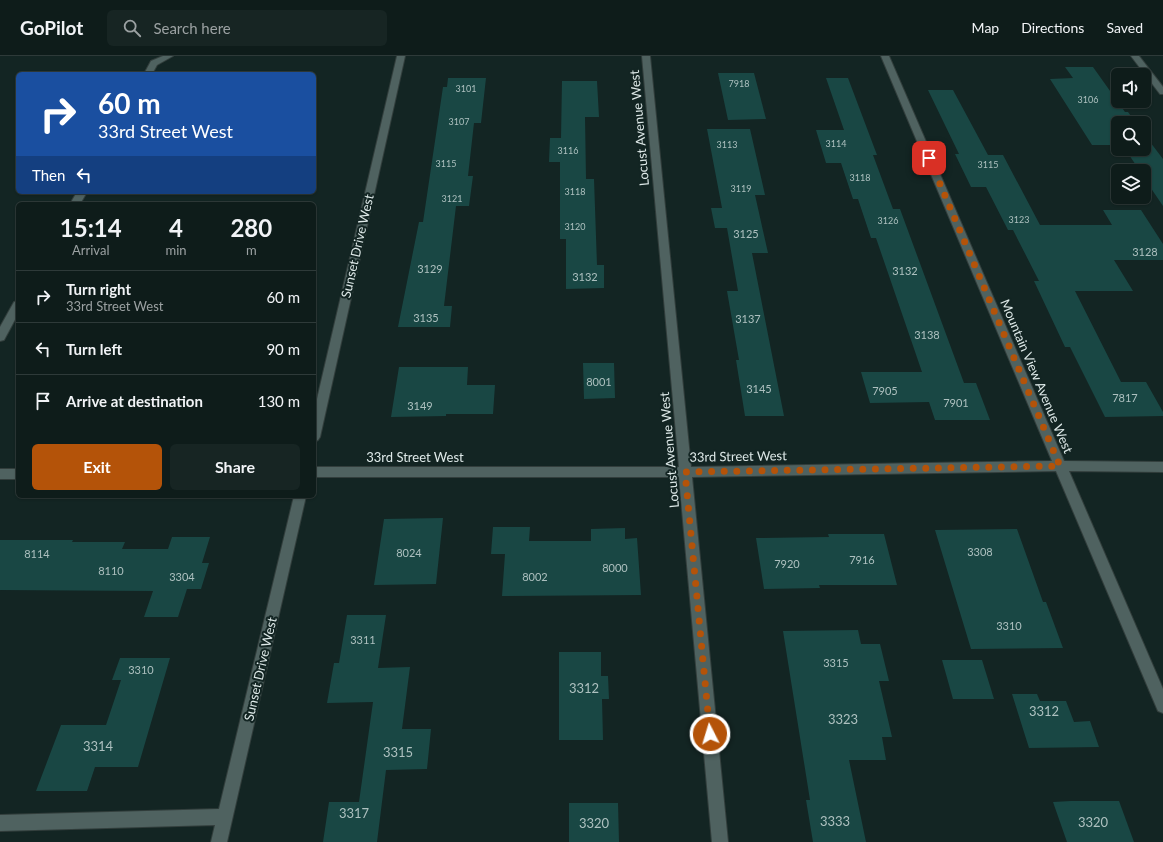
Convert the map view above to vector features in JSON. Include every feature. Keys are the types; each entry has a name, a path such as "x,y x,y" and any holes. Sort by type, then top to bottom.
{"street":[{"path":"149,72 154,63 169,56"},
{"name":"Sunset Drive West","path":"316,428 401,56"},
{"name":"Locust Avenue West","path":"646,56 720,842"},
{"name":"Mountain View Avenue West","path":"885,56 1163,706"},
{"path":"1135,56 1163,92"},
{"path":"0,338 16,309"},
{"name":"33rd Street West","path":"316,472 685,472 1060,466 1163,466"},
{"path":"0,474 16,474"},
{"name":"Sunset Drive West","path":"219,842 300,498"},
{"path":"0,823 225,817"}],"building":[{"path":"1065,67 1093,67 1111,92 1111,108 1122,108 1131,116 1111,116 1111,145 1092,145 1050,79 1073,78"},
{"path":"718,73 754,73 766,119 728,120"},
{"path":"448,78 486,78 481,123 474,123 468,176 473,176 469,206 456,206 444,306 452,306 450,327 398,327 419,222 423,222 443,87 447,87"},
{"path":"826,78 848,78 877,155 873,155 893,209 900,209 964,383 976,383 990,420 935,420 929,402 870,403 861,372 922,372 876,238 871,238 858,199 853,199 841,163 826,163 816,130 844,130"},
{"path":"562,81 597,81 599,117 585,117 586,179 594,179 597,265 604,265 604,288 566,289 566,239 560,239 560,162 549,162 550,138 561,138"},
{"path":"928,90 953,90 988,155 1003,155 1040,225 1112,225 1103,210 1141,210 1163,244 1163,260 1114,260 1133,291 1075,291 1121,382 1146,382 1163,412 1163,416 1105,417 1070,347 1065,347 1034,281 1039,281 1013,230 1008,230 986,187 971,187 955,154 959,154"},
{"path":"707,129 750,129 765,195 755,195 768,253 752,253 784,416 745,416 736,360 739,360 727,291 738,291 727,228 715,228 711,208 722,208"},
{"path":"1151,143 1163,159 1163,206 1151,188 1151,164 1135,164 1130,156 1151,156"},
{"path":"583,363 614,363 615,398 584,399"},
{"path":"399,367 468,367 467,385 495,385 493,414 446,414 446,416 391,417"},
{"path":"443,518 436,584 374,585 384,519"},
{"path":"493,527 530,527 529,541 591,541 591,529 625,528 625,539 637,538 641,595 502,596 505,554 491,554"},
{"path":"1017,529 1043,602 1046,602 1063,648 971,649 935,530"},
{"path":"828,534 884,534 897,585 819,585 820,588 764,589 756,538 829,537"},
{"path":"172,537 210,537 202,563 209,563 201,589 187,589 178,617 144,617 153,591 0,590 0,540 125,542 122,549 168,549"},
{"path":"347,615 386,615 378,668 410,667 402,729 431,729 427,769 386,770 377,842 323,842 329,802 359,802 373,702 327,703 334,663 339,663"},
{"path":"858,630 861,644 880,644 889,681 879,681 892,737 882,737 886,760 849,760 866,842 813,842 806,800 810,800 783,631"},
{"path":"559,652 601,652 601,676 608,676 609,699 602,699 603,740 559,740"},
{"path":"120,658 170,658 138,767 95,767 87,791 36,791 61,725 106,725 121,680 112,680"},
{"path":"942,660 982,660 994,699 953,699"},
{"path":"1012,694 1037,694 1040,701 1066,701 1074,722 1090,721 1099,747 1029,748"},
{"path":"1119,801 1134,842 1067,842 1053,802"},
{"path":"569,803 618,803 619,842 569,842"}],"route":[{"path":"710,734 685,472 1060,466 929,158"}]}
